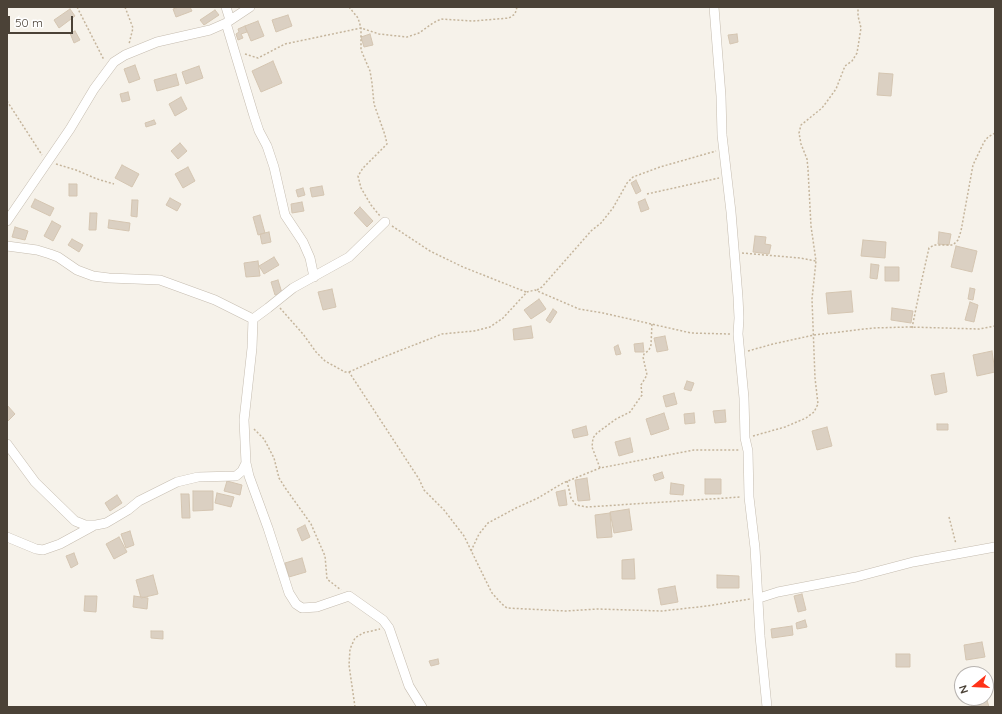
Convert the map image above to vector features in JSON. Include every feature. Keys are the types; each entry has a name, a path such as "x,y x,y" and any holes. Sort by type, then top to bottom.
{"street":[{"path":"226,7 234,50 259,131 267,146 274,167 286,215 303,242 310,258 314,277"},
{"path":"7,221 70,129 94,89 114,62 125,55 157,42 210,30 250,7"},
{"path":"714,7 726,176 739,318 738,334 745,438 748,451 749,497 755,548 760,636 767,707"},
{"path":"253,319 293,288 349,257 385,222"},
{"path":"7,246 37,250 50,254 77,270 93,276 160,280 216,300 253,319"},
{"path":"253,319 252,348 244,420 246,463 249,476 289,593 296,604 302,608 317,607 349,596 383,620 389,628 410,686 422,707"},
{"path":"7,444 35,482 75,521 85,525 106,523 128,510 139,501 177,482 198,477 236,476 242,471 246,463"},
{"path":"7,537 36,549 43,550 60,544 96,525"},
{"path":"759,598 778,592 856,577 914,562 995,547"}],"path":[{"path":"77,7 108,69"},
{"path":"125,7 133,28 125,55"},
{"path":"349,7 358,18 361,50 370,71 374,104 387,144 363,168 358,176 361,188 371,205 385,222 437,254 463,267 527,292"},
{"path":"234,50 258,58 285,44 360,28 379,34 407,37 419,33 441,19 473,21 509,18 515,14 517,7"},
{"path":"745,438 791,425 806,418 814,412 818,404 815,378 812,298 816,261 811,226 808,169 799,133 801,125 822,108 836,89 845,66 852,61 857,53 861,28 858,16 858,7"},
{"path":"7,101 48,162 76,170 114,184"},
{"path":"912,328 930,248 934,245 953,245 958,240 973,165 984,142 988,137 995,133"},
{"path":"276,302 316,352 325,361 345,372 349,372 442,334 474,331 490,327 503,318 527,292 537,290 542,287 591,231 601,223 613,208 627,183 633,177 654,169 724,148"},
{"path":"647,194 726,176"},
{"path":"734,253 800,258 816,261"},
{"path":"537,290 562,303 579,309 652,323 691,333 738,334"},
{"path":"600,468 592,447 593,438 597,433 616,419 630,412 642,395 641,385 647,375 643,358 644,354 649,350 651,345 652,323"},
{"path":"740,353 814,335 873,328 979,329 995,326"},
{"path":"349,372 420,479 424,490 444,510 466,540 492,593 507,608 566,611 597,609 662,611 759,598"},
{"path":"244,420 264,439 274,458 280,478 286,489 311,524 325,556 327,579 349,596"},
{"path":"471,552 479,534 488,523 538,498 567,481 600,468 694,450 748,451"},
{"path":"567,481 571,498 576,505 587,507 749,497"},
{"path":"949,517 959,554"},
{"path":"355,707 349,665 350,649 355,638 363,633 389,628"}],"building":[{"path":"179,7 190,7 192,11 176,17 173,9"},
{"path":"70,9 75,16 59,28 54,20"},
{"path":"215,10 219,15 204,25 200,20"},
{"path":"288,15 292,26 276,32 272,20"},
{"path":"258,21 264,36 251,41 245,26"},
{"path":"245,26 247,32 241,34 243,38 238,40 236,34 239,32 238,29"},
{"path":"75,31 80,40 74,43 70,33"},
{"path":"370,34 373,45 364,47 361,37"},
{"path":"737,34 738,42 730,44 728,35"},
{"path":"273,61 282,83 261,92 252,71"},
{"path":"135,65 140,79 129,83 124,69"},
{"path":"199,66 203,78 186,84 182,72"},
{"path":"879,73 893,74 891,96 877,95"},
{"path":"176,74 179,85 157,91 154,80"},
{"path":"128,92 130,100 122,102 120,94"},
{"path":"181,97 187,109 175,116 169,104"},
{"path":"154,120 156,124 146,127 145,123"},
{"path":"180,143 187,151 178,159 171,151"},
{"path":"122,165 139,174 132,187 115,178"},
{"path":"188,167 195,181 183,188 175,174"},
{"path":"636,180 641,191 636,194 631,183"},
{"path":"69,184 77,184 77,196 69,196"},
{"path":"322,186 324,195 312,197 310,188"},
{"path":"303,188 305,195 298,197 296,190"},
{"path":"170,198 181,204 177,211 166,205"},
{"path":"35,199 54,208 50,216 31,207"},
{"path":"645,199 649,209 641,212 638,202"},
{"path":"132,200 138,200 137,217 131,216"},
{"path":"302,202 304,211 292,213 291,204"},
{"path":"360,207 373,221 367,227 354,213"},
{"path":"90,213 97,213 96,230 89,230"},
{"path":"260,215 265,233 258,235 253,217"},
{"path":"109,220 130,223 129,231 108,228"},
{"path":"52,221 61,226 53,241 44,236"},
{"path":"15,227 28,231 25,240 12,237"},
{"path":"269,232 271,242 262,244 260,234"},
{"path":"939,232 951,234 949,245 938,244"},
{"path":"755,236 766,237 765,244 771,245 769,254 753,252"},
{"path":"72,239 83,245 79,252 68,245"},
{"path":"863,240 886,242 885,258 861,256"},
{"path":"956,246 977,251 972,272 951,267"},
{"path":"274,257 279,265 264,274 259,266"},
{"path":"258,261 260,276 246,277 244,263"},
{"path":"871,264 879,265 877,279 870,278"},
{"path":"885,267 899,267 899,281 885,281"},
{"path":"278,280 282,293 275,295 271,282"},
{"path":"970,288 975,289 973,300 968,299"},
{"path":"332,289 336,307 323,310 318,292"},
{"path":"851,291 853,312 828,314 826,293"},
{"path":"539,299 546,309 531,319 524,310"},
{"path":"970,302 978,305 974,322 965,320"},
{"path":"892,308 913,311 911,323 891,320"},
{"path":"553,309 557,312 550,323 546,320"},
{"path":"531,326 533,338 514,340 513,329"},
{"path":"665,336 668,350 657,352 654,338"},
{"path":"643,343 644,352 635,352 634,344"},
{"path":"618,345 621,354 616,355 614,347"},
{"path":"992,351 995,372 977,376 973,355"},
{"path":"944,373 947,392 935,395 931,375"},
{"path":"687,381 694,383 691,391 684,389"},
{"path":"674,393 677,404 666,407 663,396"},
{"path":"7,405 15,414 7,422"},
{"path":"725,410 726,422 715,423 713,411"},
{"path":"664,413 669,429 651,435 646,419"},
{"path":"694,413 695,423 685,424 684,414"},
{"path":"937,424 948,424 948,430 937,430"},
{"path":"586,426 588,435 574,438 572,430"},
{"path":"827,427 832,446 817,450 812,431"},
{"path":"630,438 633,452 619,456 615,442"},
{"path":"662,472 664,478 655,481 653,475"},
{"path":"587,478 590,500 578,501 575,480"},
{"path":"705,479 721,479 721,494 705,494"},
{"path":"227,481 242,485 240,495 224,491"},
{"path":"671,483 684,485 683,495 670,494"},
{"path":"565,490 567,505 559,506 556,492"},
{"path":"193,491 213,491 213,510 193,511"},
{"path":"217,493 234,497 231,507 215,503"},
{"path":"181,494 189,494 190,518 182,518"},
{"path":"117,495 122,503 110,511 105,503"},
{"path":"629,509 632,530 614,533 610,512"},
{"path":"610,513 612,537 597,538 595,515"},
{"path":"305,525 310,537 302,541 297,529"},
{"path":"130,531 134,545 126,548 121,534"},
{"path":"119,537 127,552 114,559 106,544"},
{"path":"74,553 78,564 71,568 66,556"},
{"path":"302,558 306,572 289,577 285,563"},
{"path":"634,559 635,579 622,579 622,560"},
{"path":"153,575 158,594 141,598 136,580"},
{"path":"717,575 739,576 739,588 717,588"},
{"path":"675,586 678,602 661,605 658,589"},
{"path":"802,594 806,610 798,612 794,596"},
{"path":"85,596 97,596 96,612 84,611"},
{"path":"134,596 148,598 147,609 133,607"},
{"path":"805,620 807,627 797,629 796,623"},
{"path":"792,626 793,635 772,638 771,629"},
{"path":"151,631 163,631 163,639 151,638"},
{"path":"982,642 985,657 966,660 964,645"},
{"path":"896,654 910,654 910,667 896,667"},
{"path":"438,659 439,664 431,666 429,661"},
{"path":"972,706 989,707 972,707"}]}
